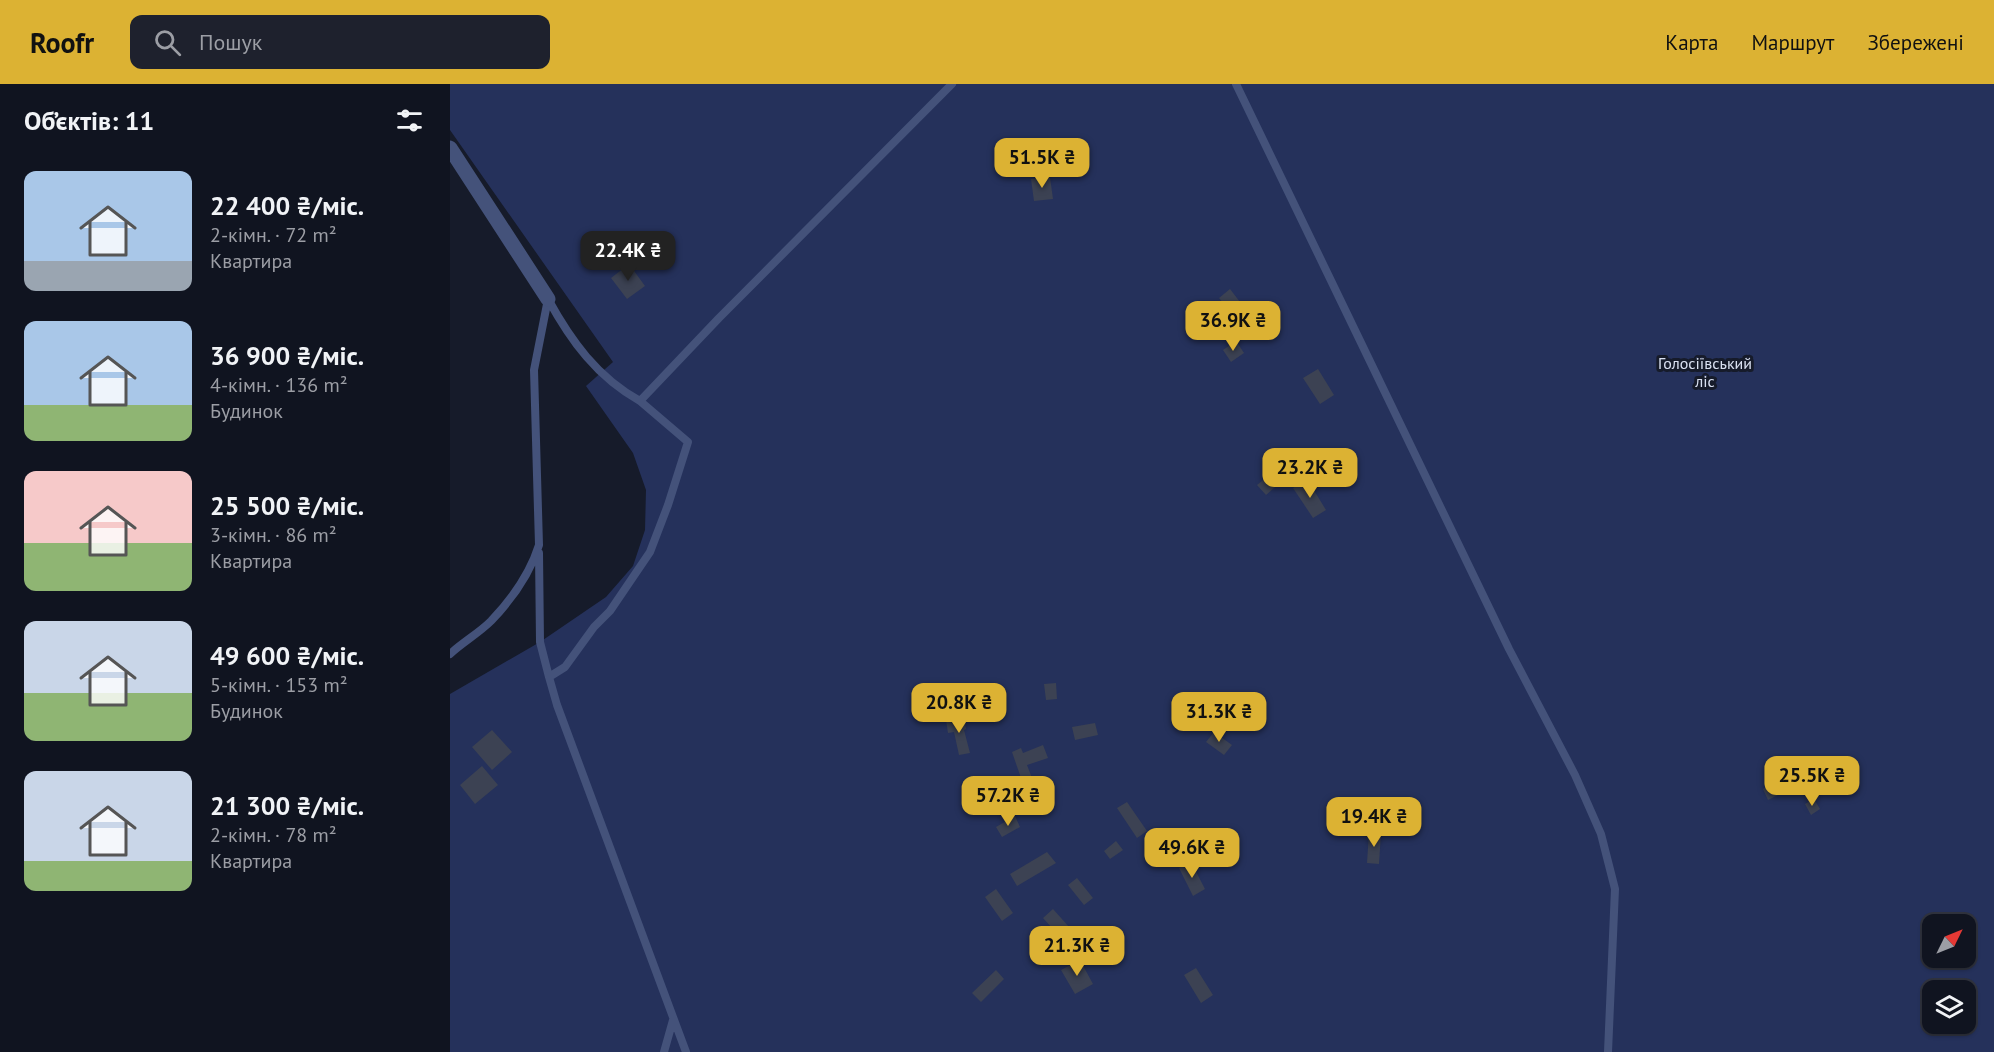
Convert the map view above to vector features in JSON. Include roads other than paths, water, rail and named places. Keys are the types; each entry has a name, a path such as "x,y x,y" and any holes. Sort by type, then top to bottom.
{"street":[{"path":"450,148 548,299"}],"lane":[{"path":"640,401 719,318 952,84"},
{"path":"1236,84 1509,649 1575,775 1601,834 1615,889 1608,1052"},
{"path":"548,299 569,336 600,373 622,391 640,401 688,442 650,552 610,612 594,627 565,667 549,677"},
{"path":"548,299 534,370 540,642 557,705 686,1052"},
{"path":"450,654 490,622 523,582 533,564 539,545"},
{"path":"664,1052 674,1020"}],"park label":[{"name":"Голосіївський ліс","path":"1705,372"}]}
